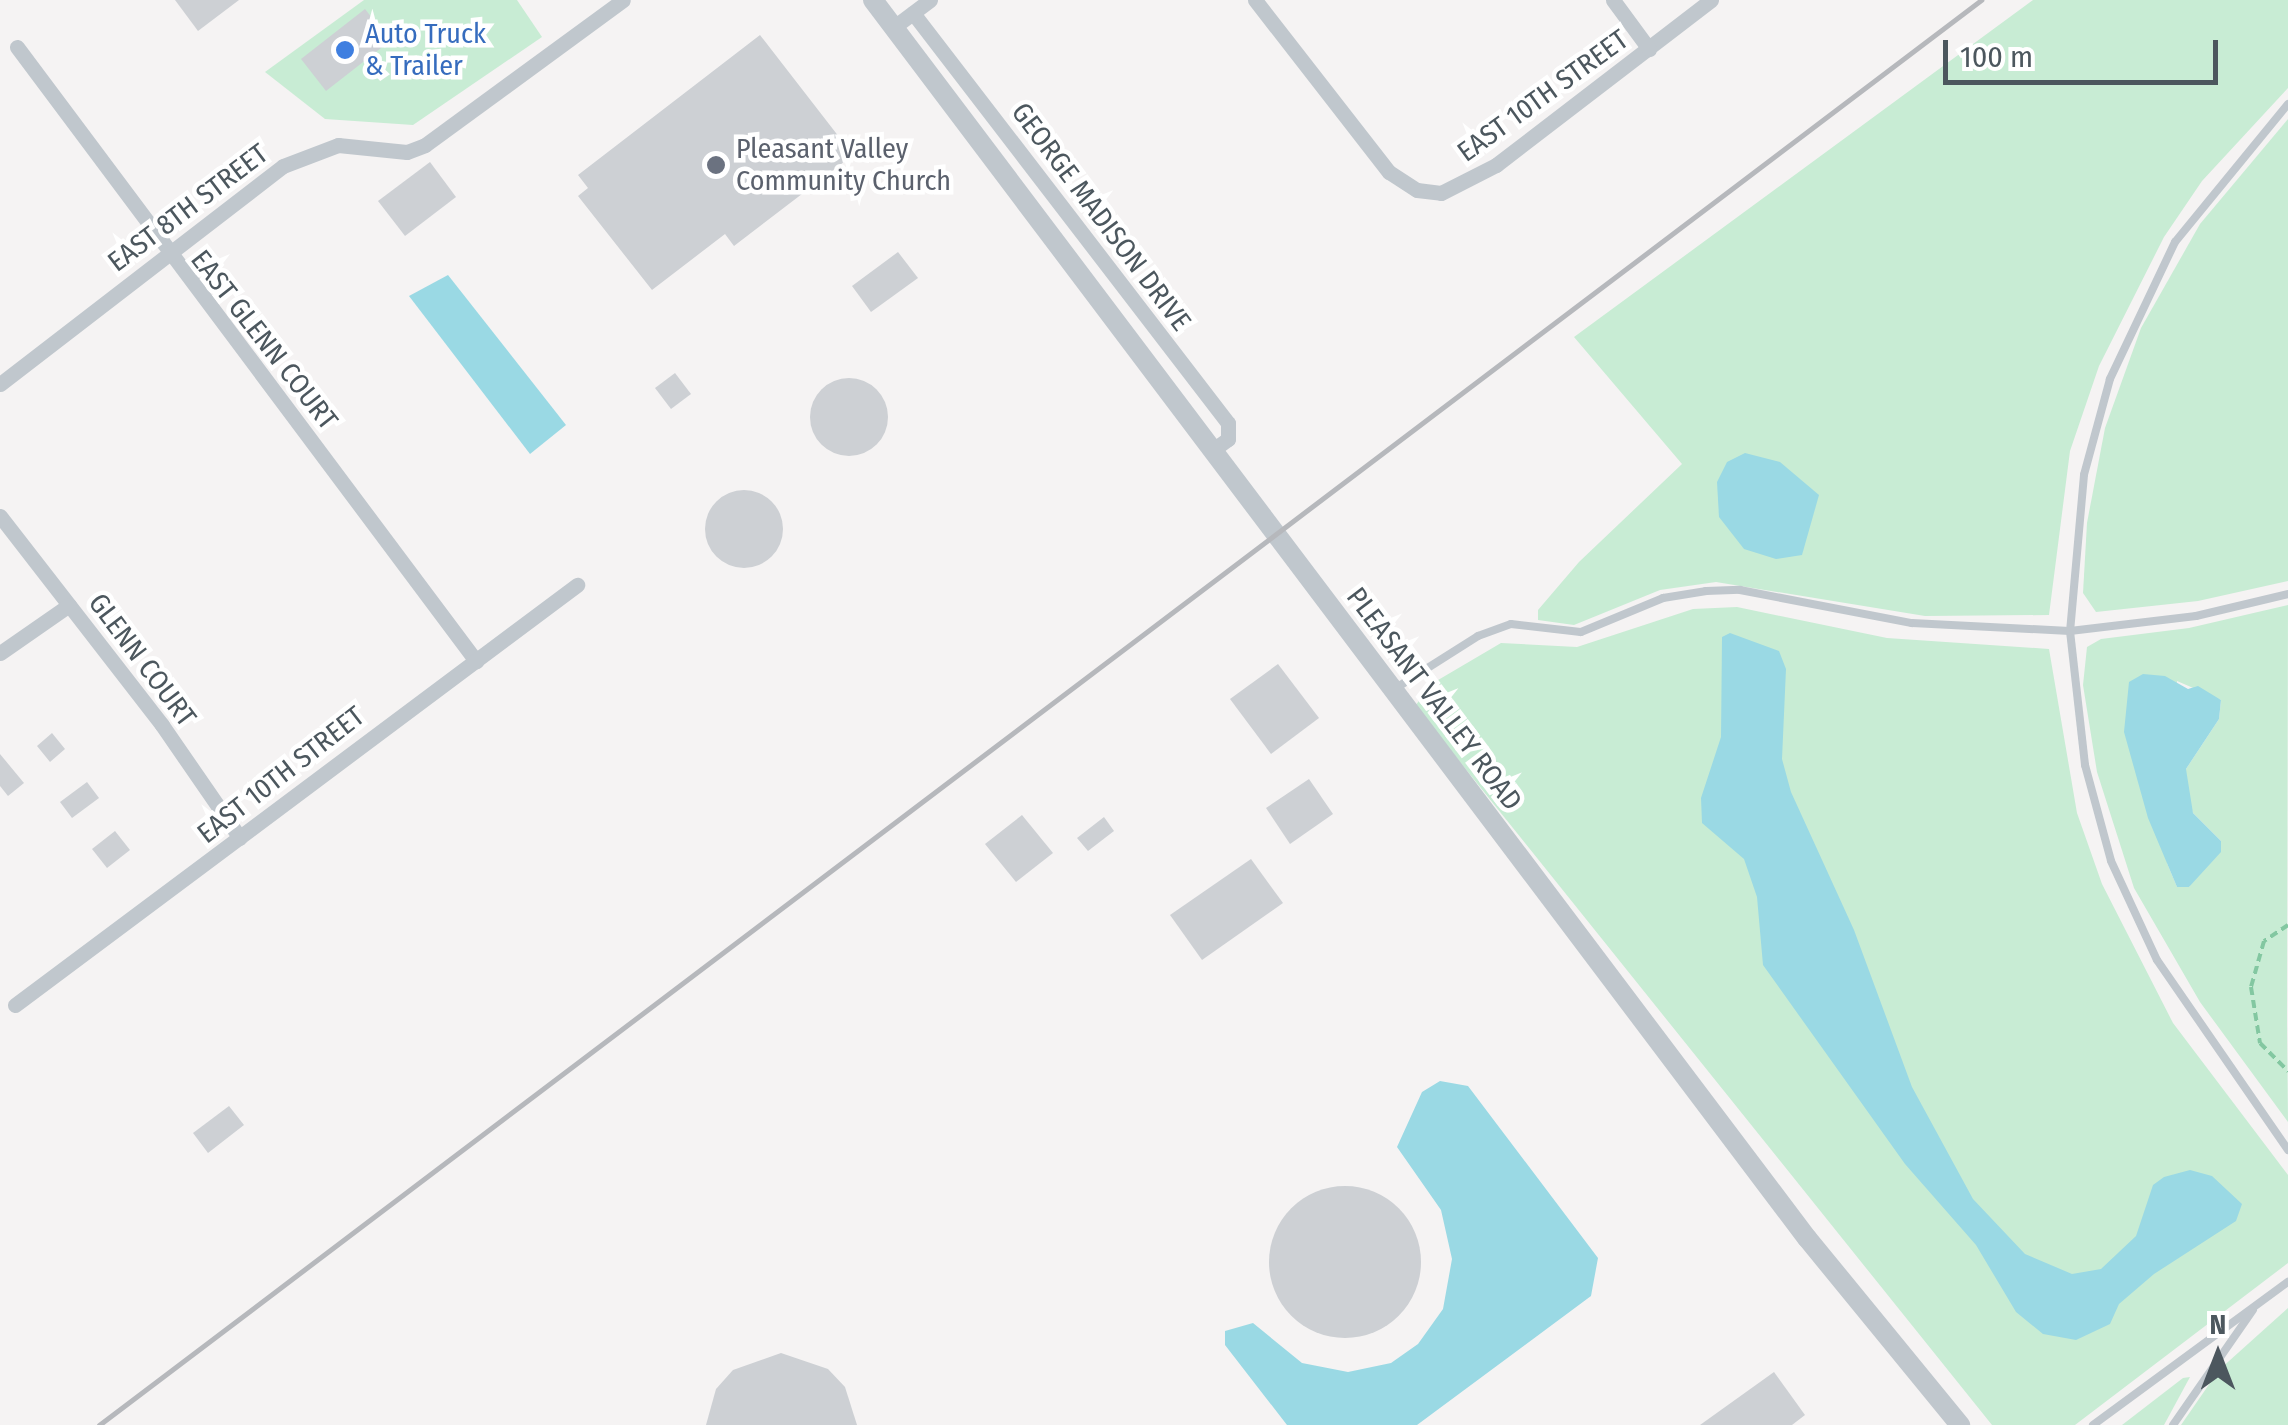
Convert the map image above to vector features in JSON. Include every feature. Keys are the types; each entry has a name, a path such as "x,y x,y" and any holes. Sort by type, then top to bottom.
{"street":[{"name":"EAST 8TH STREET","path":"0,384 306,152 338,145 406,152 425,146 623,0"},
{"name":"PLEASANT VALLEY ROAD","path":"873,0 1807,1238 1960,1425"},
{"path":"894,27 930,0"},
{"name":"EAST 10TH STREET","path":"1256,0 1390,172 1418,190 1449,191 1496,165 1712,0"},
{"path":"1613,0 1650,49"},
{"name":"GEORGE MADISON DRIVE","path":"913,13 1228,423 1228,439 1213,450"},
{"name":"EAST GLENN COURT","path":"18,46 167,254 476,661"},
{"name":"GLENN COURT","path":"0,516 240,838"},
{"name":"EAST 10TH STREET","path":"15,1005 577,585"},
{"path":"0,652 69,605"}],"lane":[{"path":"2288,104 2176,242 2110,379 2084,475 2070,632 2085,765 2111,861 2157,960 2288,1150"},
{"path":"1392,690 1478,636 1511,624 1581,632 1664,598 1706,591 1740,590 1912,622 2070,632 2196,616 2288,594"},
{"path":"2093,1425 2288,1282"},
{"path":"2173,1425 2258,1304"}],"path":[{"path":"2288,926 2264,941 2251,987 2260,1043 2288,1072"}],"green space":[{"name":"Auto Truck & Trailer","path":"364,0 517,0 542,37 413,125 325,119 265,72"},
{"path":"2033,0 2288,0 2288,88 2202,181 2164,237 2099,366 2070,451 2049,615 1925,616 1716,582 1660,590 1574,625 1538,620 1538,610 1579,562 1682,464 1574,337"},
{"path":"2288,119 2288,581 2198,601 2096,612 2083,593 2087,523 2105,428 2141,328 2200,224"},
{"path":"2288,605 2288,1122 2200,1002 2134,888 2097,772 2083,685 2087,647 2101,639 2189,628","holes":["2177,681 2221,700 2219,719 2186,769 2186,794 2193,813 2221,841 2189,887 2177,887 2167,863"]},
{"path":"1737,607 1887,638 2049,649 2077,813 2102,884 2173,1023 2288,1175 2288,1263 2075,1425 1992,1425 1415,706 1433,683 1501,643 1577,647 1693,609"},
{"path":"2288,1308 2288,1425 2181,1425 2219,1370"},
{"path":"2190,1377 2164,1425 2122,1425 2183,1378"}],"water":[{"path":"448,275 566,425 530,454 409,296"},
{"path":"1745,453 1780,462 1819,495 1802,555 1776,559 1744,549 1719,517 1717,482 1727,462"},
{"path":"1730,633 1779,651 1786,669 1782,759 1791,792 1854,930 1912,1087 1973,1199 2025,1254 2072,1274 2101,1269 2136,1236 2153,1185 2164,1177 2190,1170 2212,1176 2242,1204 2236,1221 2154,1274 2119,1304 2110,1324 2076,1340 2043,1334 2016,1312 1976,1245 1905,1164 1763,965 1757,897 1744,859 1702,823 1701,798 1721,737 1722,637"},
{"path":"2143,674 2165,676 2188,689 2198,686 2221,700 2219,719 2186,769 2193,813 2221,841 2221,852 2189,887 2177,887 2148,818 2124,732 2129,682"},
{"path":"1440,1081 1468,1086 1598,1258 1591,1296 1417,1425 1287,1425 1225,1345 1225,1331 1253,1323 1302,1363 1348,1372 1391,1363 1418,1344 1443,1309 1452,1259 1441,1210 1397,1147 1422,1092"}],"building":[{"path":"175,0 239,0 198,31"},
{"name":"Auto Truck & Trailer","path":"365,9 390,41 326,91 301,59"},
{"name":"Pleasant Valley Community Church","path":"760,35 853,155 734,246 725,234 652,290 578,196 588,188 578,175"},
{"path":"430,162 456,197 405,236 378,201"},
{"path":"898,252 918,278 871,312 852,286"},
{"path":"675,373 691,394 671,409 655,388"},
{"path":"849,378 877,389 888,417 877,445 849,456 821,445 810,417 821,389"},
{"path":"744,490 772,501 783,529 772,557 744,568 716,557 705,529 716,501"},
{"path":"1278,664 1319,718 1271,754 1230,699"},
{"path":"52,733 65,749 50,762 37,746"},
{"path":"0,754 24,783 8,796 0,786"},
{"path":"1309,779 1333,814 1290,844 1266,808"},
{"path":"87,782 99,798 72,818 60,802"},
{"path":"1022,815 1053,853 1016,882 985,844"},
{"path":"1104,817 1114,831 1088,851 1077,838"},
{"path":"115,831 130,850 107,868 92,849"},
{"path":"1251,859 1283,903 1202,960 1170,915"},
{"path":"229,1106 244,1125 208,1153 193,1133"},
{"path":"1345,1186 1374,1192 1399,1208 1415,1233 1421,1262 1415,1291 1399,1316 1374,1332 1345,1338 1316,1332 1291,1316 1275,1291 1269,1262 1275,1233 1291,1208 1316,1192"},
{"path":"781,1353 828,1369 845,1387 857,1425 706,1425 716,1389 733,1370"},
{"path":"1774,1372 1805,1415 1792,1425 1700,1425"}],"railway":[{"path":"99,1425 1981,0"}],"place":[{"name":"Auto Truck & Trailer","path":"345,50"},
{"name":"Pleasant Valley Community Church","path":"716,165"}]}
